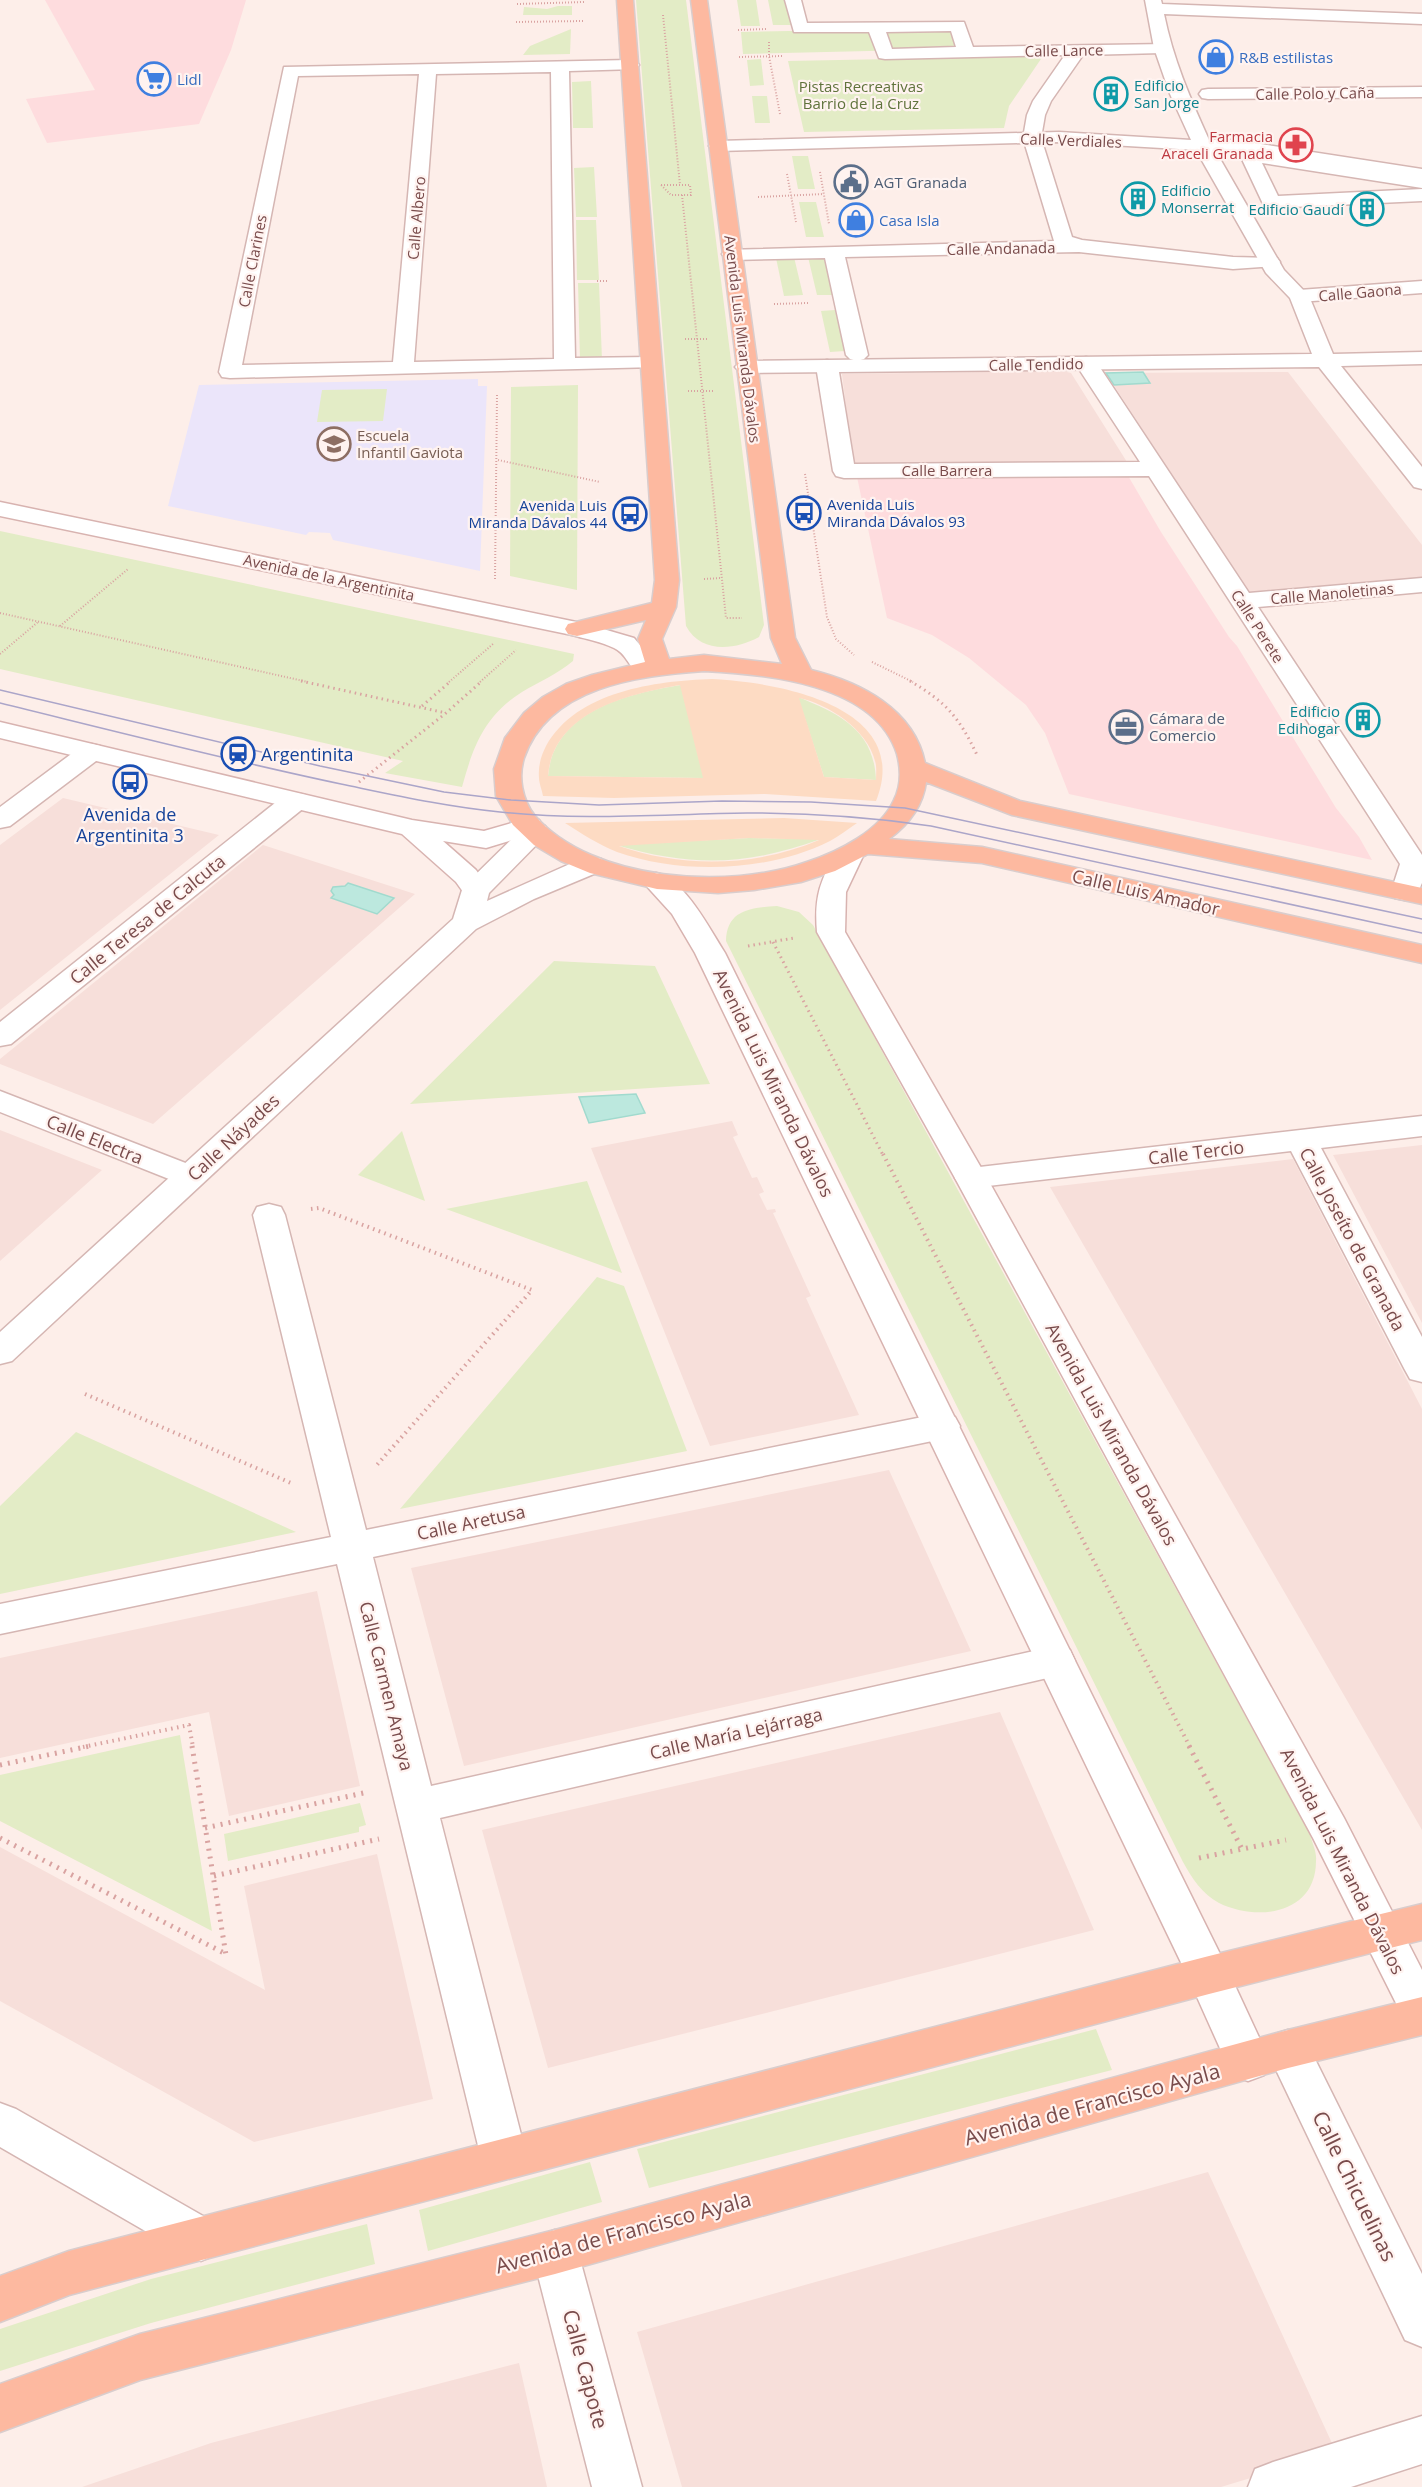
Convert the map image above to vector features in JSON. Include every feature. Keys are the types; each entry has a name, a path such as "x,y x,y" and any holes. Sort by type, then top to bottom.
{"main road":[{"path":"625,0 667,580 664,607 650,639 653,667"},
{"name":"Avenida Luis Miranda Dávalos","path":"699,0 783,638 800,674"},
{"path":"578,629 664,607"},
{"path":"704,663 751,665 800,674 862,699 883,714 901,733 910,750 915,768 913,788 905,808 896,820 858,851 792,876 753,882 708,885 656,881 591,865 561,850 532,829 511,800 505,777 508,754 522,730 543,709 573,691 608,678 653,667 704,663"},
{"path":"915,768 1012,807 1413,894"},
{"name":"Calle Luis Amador","path":"858,851 982,855 1422,954"},
{"path":"0,2299 69,2273 1209,1975 1422,1922"},
{"name":"Avenida de Francisco Ayala","path":"0,2408 140,2357 555,2252 1422,2014"}],"street":[{"path":"793,0 800,28 958,26 966,52"},
{"path":"1416,0 1422,17 1154,5 1162,48 1179,94 1203,146 1240,215 1276,273 1299,296 1325,360 1422,482"},
{"name":"Calle Lance","path":"876,27 885,54 1162,48"},
{"path":"1074,50 1074,56 1042,101 1036,115 1032,138 1064,240 1079,246"},
{"name":"Calle Clarines","path":"630,65 290,71 230,372 650,363"},
{"path":"560,66 566,365"},
{"name":"Calle Albero","path":"403,368 429,68"},
{"name":"Calle Polo y Caña","path":"1208,94 1422,92"},
{"name":"Calle Verdiales","path":"718,146 1059,137 1203,146 1235,145 1422,175"},
{"path":"1422,182 1249,155 1271,202 1422,195"},
{"name":"Calle Andanada","path":"732,254 1079,246 1233,262 1270,262"},
{"path":"834,252 857,355"},
{"name":"Calle Gaona","path":"1299,296 1422,287"},
{"name":"Calle Tendido","path":"746,367 1422,358"},
{"name":"Calle Perete","path":"1086,363 1414,864 1413,894"},
{"name":"Calle Barrera","path":"827,366 844,471 1156,468"},
{"name":"Avenida de la Argentinita","path":"0,509 578,629 625,643 653,667"},
{"name":"Calle Manoletinas","path":"1241,602 1422,585"},
{"path":"0,730 412,828 486,840 532,829"},
{"path":"0,820 91,752"},
{"name":"Calle Teresa de Calcuta","path":"0,1037 295,801"},
{"path":"412,828 466,876 476,890"},
{"path":"466,922 476,890 532,829"},
{"name":"Avenida Luis Miranda Dávalos","path":"858,851 834,881 828,902 831,932 971,1178 1330,1830 1422,2014"},
{"name":"Calle Náyades","path":"4,1344 466,922 524,893 591,865"},
{"name":"Avenida Luis Miranda Dávalos","path":"656,881 683,909 710,952 1209,1975"},
{"name":"Calle Electra","path":"0,1101 190,1176"},
{"name":"Calle Tercio","path":"971,1178 1422,1126"},
{"name":"Calle Joseíto de Granada","path":"1301,1140 1422,1370"},
{"name":"Calle Carmen Amaya","path":"268,1215 504,2158"},
{"name":"Calle Aretusa","path":"0,1619 942,1426"},
{"name":"Calle María Lejárraga","path":"417,1806 1056,1661"},
{"path":"1209,1975 1268,2055"},
{"name":"Calle Chicuelinas","path":"1268,2055 1422,2324"},
{"path":"0,2123 201,2239"},
{"name":"Calle Capote","path":"555,2252 617,2487"},
{"path":"1273,2487 1422,2440"}],"path":[{"path":"517,3 584,2"},
{"path":"662,12 680,185"},
{"path":"516,22 583,21"},
{"path":"731,57 770,56 780,114"},
{"path":"665,131 684,130"},
{"path":"668,163 688,163"},
{"path":"818,163 830,228"},
{"path":"785,164 797,229"},
{"path":"662,185 680,185 690,185 691,195 670,195 662,185"},
{"path":"758,197 824,194"},
{"path":"682,195 726,618 745,618"},
{"path":"685,339 707,339"},
{"path":"495,583 498,460 497,366"},
{"path":"498,460 600,482"},
{"path":"60,626 131,566"},
{"path":"0,613 446,712"},
{"path":"0,654 39,621"},
{"path":"421,707 493,644"},
{"path":"355,787 518,649"},
{"path":"741,947 795,938"},
{"path":"773,942 1242,1849"},
{"path":"303,1211 319,1208 532,1290 372,1472"},
{"path":"85,1394 294,1484"},
{"path":"0,1765 189,1725 226,1955 0,1838"},
{"path":"205,1828 368,1792"},
{"path":"214,1876 380,1839"},
{"path":"1193,1860 1287,1839"}],"shaded area":[{"name":"Lidl","path":"45,0 246,0 231,50 199,124 47,143 26,99 95,90"},
{"path":"1063,371 1071,373 1127,462 853,464 842,374"},
{"path":"1288,372 1422,545 1422,578 1249,594 1106,373"},
{"name":"Escuela Infantil Gaviota","path":"478,379 478,386 487,386 480,571 333,540 330,533 309,532 306,535 168,506 199,385"},
{"path":"1127,474 1161,532 1237,646 1336,808 1359,837 1372,860 1069,794 1045,733 1026,705 969,658 932,635 887,618 857,477"},
{"path":"63,798 219,835 0,1010 0,845"},
{"path":"263,845 415,894 153,1124 0,1064 0,1059"},
{"path":"732,1121 738,1135 733,1137 752,1178 757,1177 764,1192 759,1194 767,1210 775,1209 776,1212 773,1213 811,1296 806,1298 859,1415 710,1446 591,1148"},
{"path":"0,1130 102,1170 0,1261"},
{"path":"1422,1145 1422,1323 1333,1155"},
{"path":"1293,1159 1422,1409 1422,1830 1050,1187"},
{"path":"889,1470 971,1651 464,1766 411,1568"},
{"path":"317,1591 360,1786 229,1816 209,1712 0,1758 0,1658"},
{"path":"1000,1712 1094,1930 548,2068 482,1830"},
{"path":"0,1847 265,1990 244,1886 377,1854 433,2099 254,2142 0,2001"},
{"path":"1208,2172 1336,2452 1221,2487 682,2487 637,2332"},
{"path":"519,2363 547,2487 82,2487 211,2443"}],"green space":[{"path":"636,0 686,0 764,625 759,637 729,647 709,645 700,641 686,626"},
{"path":"737,0 756,0 760,26 741,26"},
{"path":"768,0 787,0 792,25 773,25"},
{"path":"572,6 572,15 523,15 524,7 547,9"},
{"path":"951,28 955,49 743,54 741,32"},
{"path":"571,29 570,54 523,55 530,46"},
{"name":"Pistas Recreativas Barrio de la Cruz","path":"1043,56 1009,106 1004,128 804,132 788,61"},
{"path":"761,59 764,85 750,86 747,60"},
{"path":"591,81 593,128 573,128 572,82"},
{"path":"752,96 767,96 770,123 755,123"},
{"path":"792,156 808,156 815,189 798,189"},
{"path":"594,167 597,217 576,217 574,168"},
{"path":"799,202 816,202 824,237 806,237"},
{"path":"576,220 596,220 599,280 577,280"},
{"path":"794,257 803,295 784,296 776,258"},
{"path":"808,257 827,257 836,295 817,295"},
{"path":"578,283 599,283 602,360 580,360"},
{"path":"835,310 845,351 830,352 821,311"},
{"path":"578,385 577,590 510,576 511,387"},
{"path":"387,389 383,421 317,422 322,390"},
{"path":"0,531 574,654 573,661 522,692 498,711 482,733 462,787 385,773 403,761 0,669"},
{"path":"681,685 704,778 548,776 553,754 564,736 578,721 616,701"},
{"path":"798,697 828,710 852,726 862,736 874,763 876,780 824,777"},
{"path":"749,838 821,839 768,854 743,859 719,860 670,857 616,845"},
{"path":"777,906 799,912 813,925 1310,1834 1316,1858 1313,1879 1306,1893 1296,1903 1267,1912 1234,1909 1207,1895 1183,1862 726,941 727,931 735,917 749,910"},
{"path":"554,961 655,966 710,1084 410,1104"},
{"path":"402,1131 425,1201 358,1175"},
{"path":"587,1181 622,1273 446,1209"},
{"path":"597,1277 624,1286 687,1451 400,1509"},
{"path":"76,1432 296,1532 0,1594 0,1506"},
{"path":"180,1735 212,1931 0,1821 0,1775"},
{"path":"360,1803 366,1825 359,1827 359,1832 228,1861 224,1834"},
{"path":"1096,2029 1112,2070 649,2188 637,2149"},
{"path":"590,2162 602,2202 428,2251 419,2210"},
{"path":"367,2224 375,2264 151,2323 0,2371 0,2329 151,2279"}],"sand":[{"path":"690,680 739,681 770,686 802,694 833,706 858,721 876,742 883,769 876,801 765,794 614,798 543,796 539,782 539,765 546,746 560,727 577,713 597,701 619,693","holes":["680,685 703,778 548,776 553,754 563,736 578,721 617,701","799,698 834,712 864,738 876,763 876,780 824,777"]},
{"path":"784,818 857,823 830,841 780,859 725,867 697,867 642,859 617,852 565,823","holes":["749,838 819,840 770,855 745,860 719,861 668,858 619,846"]}],"water":[{"path":"1143,372 1150,383 1114,385 1106,373"},
{"path":"348,883 394,898 377,914 331,898 334,895 331,891 333,887 345,886"},
{"path":"636,1094 645,1113 589,1123 579,1097"}],"tram line":[{"path":"0,690 320,766 444,792 511,800 599,805 722,801 811,802 905,808 1422,919"},
{"path":"0,703 256,765 460,807 562,816 770,813 839,816 931,826 1422,933"}],"place":[{"name":"R&B estilistas","path":"1216,57"},
{"name":"Lidl","path":"154,79"},
{"name":"Edificio San Jorge","path":"1111,94"},
{"name":"Farmacia Araceli Granada","path":"1296,145"},
{"name":"AGT Granada","path":"851,182"},
{"name":"Edificio Monserrat","path":"1138,199"},
{"name":"Edificio Gaudí","path":"1367,209"},
{"name":"Casa Isla","path":"856,220"},
{"name":"Escuela Infantil Gaviota","path":"334,444"},
{"name":"Avenida Luis Miranda Dávalos 93","path":"804,513"},
{"name":"Avenida Luis Miranda Dávalos 44","path":"630,514"},
{"name":"Edificio Edihogar","path":"1363,720"},
{"name":"Cámara de Comercio","path":"1126,727"},
{"name":"Argentinita","path":"238,754"},
{"name":"Avenida de Argentinita 3","path":"130,782"}]}
